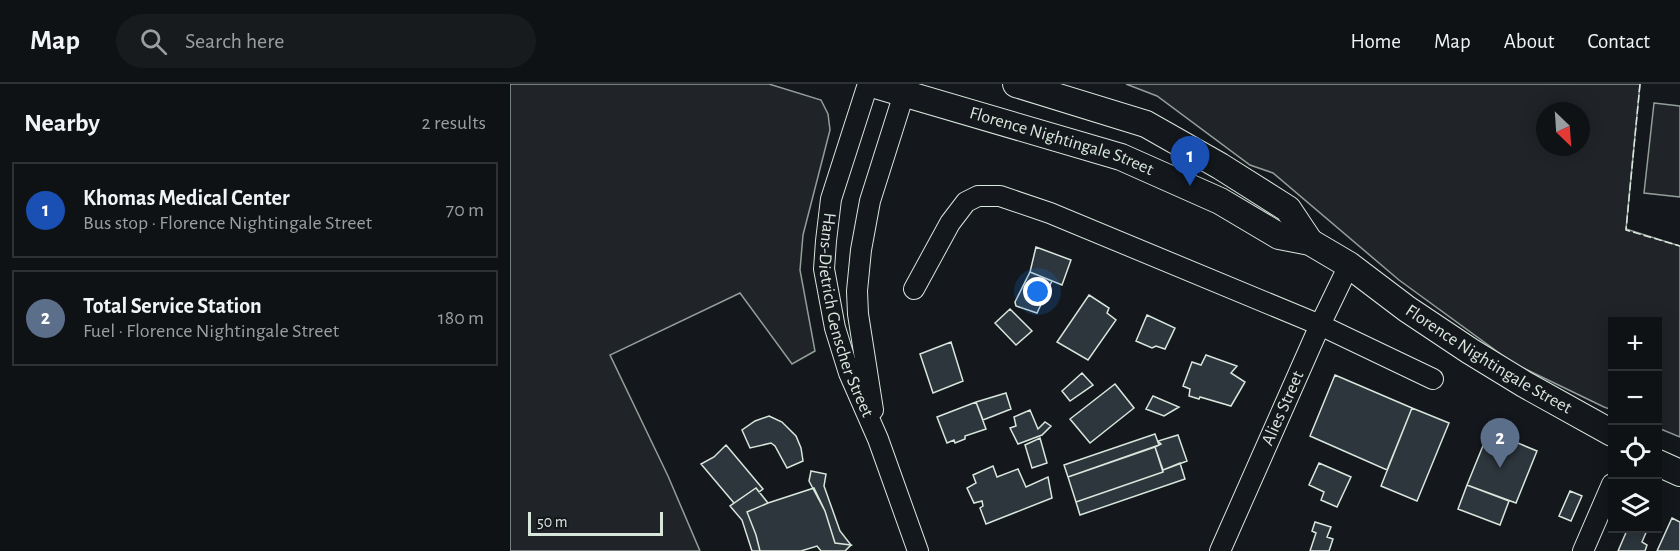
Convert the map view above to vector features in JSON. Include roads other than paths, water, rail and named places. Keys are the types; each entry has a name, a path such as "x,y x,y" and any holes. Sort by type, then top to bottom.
{"main road":[{"name":"Florence Nightingale Street","path":"870,84 905,89 1121,156 1220,201 1279,236 1310,242 1349,265 1407,309 1470,351 1608,431"},
{"name":"Florence Nightingale Street","path":"1016,84 1146,124 1220,166 1288,210 1310,242"},
{"path":"1662,449 1680,456"},
{"path":"1662,465 1680,473"}],"street":[{"name":"Hans-Dietrich Genscher Street","path":"870,84 831,199 824,269 835,328 849,373 878,439 918,551"},
{"name":"Hans-Dietrich Genscher Street","path":"878,439 862,344 857,291 863,233 870,201 905,89"},
{"path":"914,289 950,223 966,202 978,196 1000,196 1050,213 1320,325 1433,379"},
{"name":"Alies Street","path":"1220,551 1349,265"},
{"path":"1583,551 1608,493"}],"place":[{"name":"Khomas Medical Center","path":"1190,186"},
{"name":"Total Service Station","path":"1500,468"}]}
